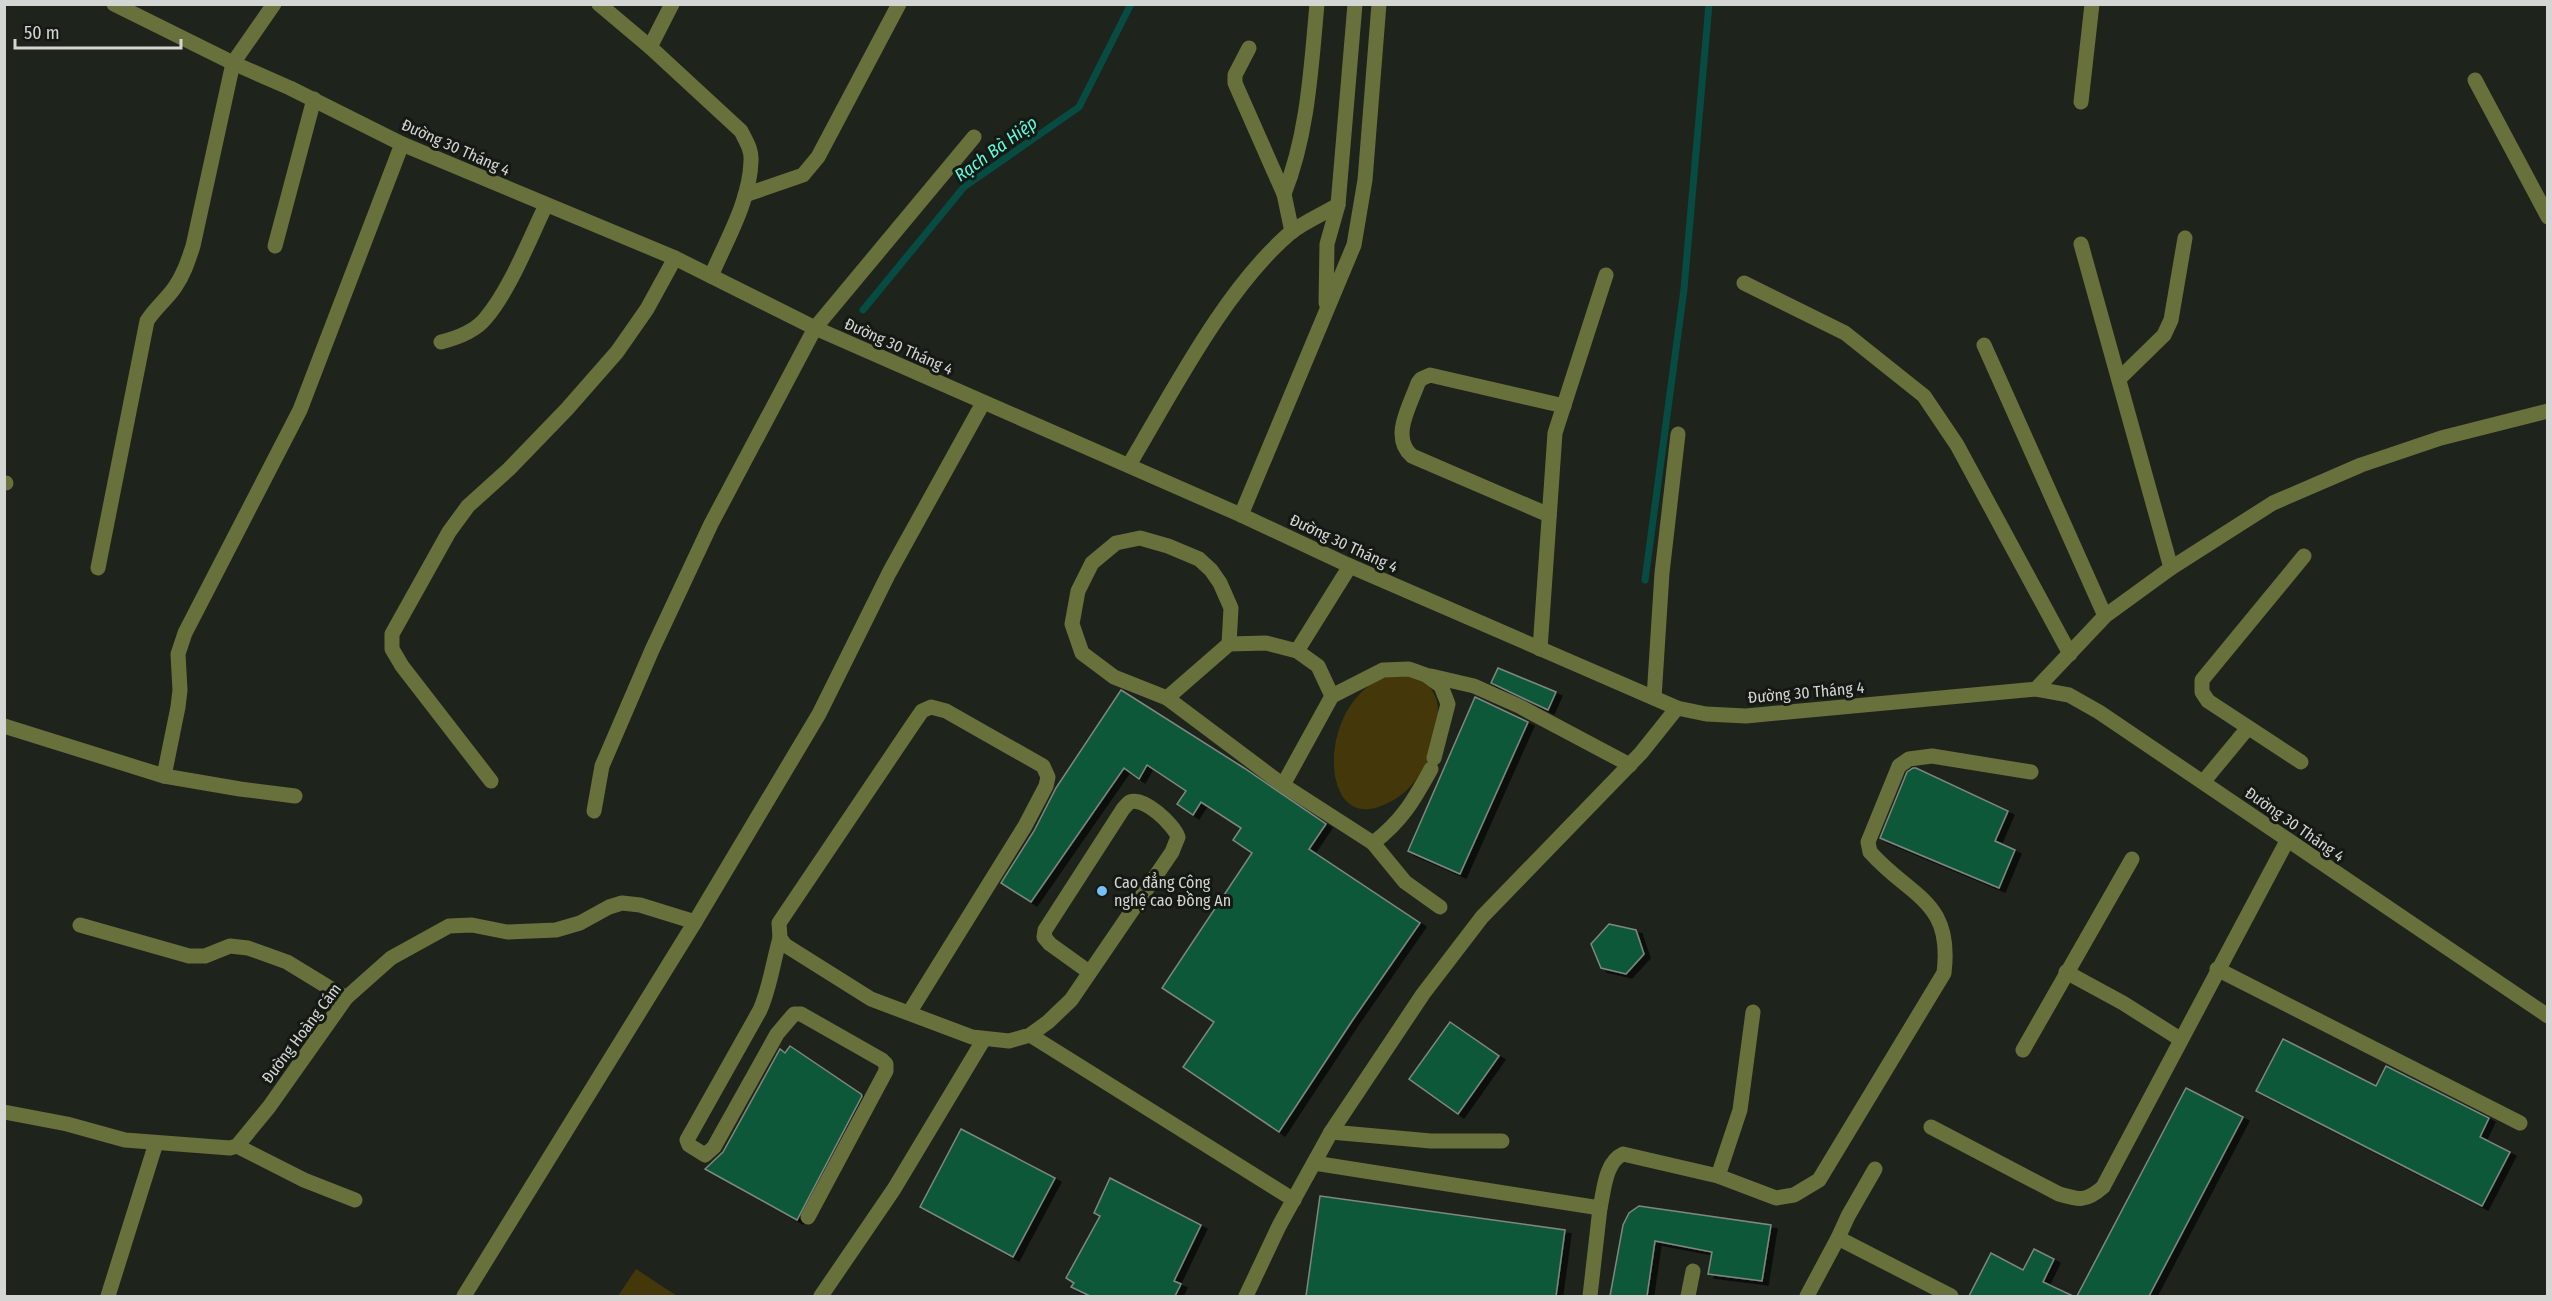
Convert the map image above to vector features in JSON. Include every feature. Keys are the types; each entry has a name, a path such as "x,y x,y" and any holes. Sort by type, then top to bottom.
{"street":[{"name":"Đường 30 Tháng 4","path":"114,4 233,63 314,99 402,144 675,258 815,328 1129,465 1540,650 1677,708 1707,714 1746,716 2036,689 2069,695 2204,782 2287,841 2547,1016"},
{"path":"98,568 147,321 155,308 174,289 190,257 233,63 274,4"},
{"path":"599,4 650,47 741,131 749,146 752,160 745,195 711,276"},
{"path":"650,47 672,4"},
{"path":"745,195 803,175 818,157 899,4"},
{"path":"1284,194 1294,168 1310,88 1317,4"},
{"path":"1326,312 1327,244 1338,205 1355,4"},
{"path":"1241,515 1354,245 1365,180 1379,4"},
{"path":"2081,102 2092,4"},
{"path":"1249,48 1235,75 1235,83 1284,194 1292,232"},
{"path":"2475,80 2547,217"},
{"path":"275,246 314,99"},
{"path":"594,811 602,766 652,650 711,524 815,328 974,137"},
{"path":"164,776 180,690 178,654 185,633 300,410 402,144"},
{"path":"441,342 457,338 484,321 500,298 546,205"},
{"path":"1129,465 1180,378 1234,295 1262,261 1292,232 1338,205"},
{"path":"2119,379 2164,335 2176,302 2186,238"},
{"path":"2081,244 2171,568"},
{"path":"491,781 402,666 393,650 392,634 449,532 468,506 567,409 617,352 647,309 675,258"},
{"path":"1540,650 1555,433 1606,275"},
{"path":"1744,283 1845,333 1924,396 1957,445 2070,654"},
{"path":"1984,345 2105,616"},
{"path":"1550,515 1412,456 1403,448 1400,437 1418,383 1430,375 1564,406"},
{"path":"464,1296 696,922 819,714 889,573 983,403"},
{"path":"2036,689 2105,616 2171,568 2273,503 2361,465 2441,438 2547,411"},
{"path":"1654,698 1662,573 1678,434"},
{"path":"1229,645 1231,608 1220,583 1199,559 1168,546 1140,538 1116,543 1092,563 1078,591 1072,624 1082,653 1114,677 1167,698 1283,784 1373,843 1405,882 1440,907"},
{"path":"2301,762 2247,729 2208,701 2202,692 2202,680 2304,556"},
{"path":"1297,651 1350,566"},
{"path":"1167,698 1229,645 1266,643 1297,651 1318,666 1332,696"},
{"path":"1283,784 1332,696 1383,669 1409,669 1474,686 1519,706 1630,765"},
{"path":"1373,843 1394,827 1410,807 1432,763 1448,704 1441,686 1426,675"},
{"path":"909,1013 1025,826 1046,786 1048,777 1043,766 946,711 931,707 922,711 779,922 780,938 785,945 871,999 909,1013 984,1039 1010,1041 1030,1035 1071,1000 1172,852 1178,837 1175,828 1166,819 1138,801 1130,802 1124,808 1045,930 1044,937 1050,944 1089,972"},
{"path":"1246,1296 1331,1132 1423,994 1482,917 1630,765 1677,708"},
{"path":"4,726 164,776 295,796"},
{"path":"2204,782 2247,729"},
{"path":"1590,1296 1600,1208 1611,1165 1617,1156 1623,1154 1718,1176 1776,1198 1794,1195 1819,1180 1944,973 1947,950 1944,929 1936,912 1870,852 1868,842 1899,766 1909,759 1932,756 2031,772"},
{"path":"1930,1127 2058,1194 2077,1199 2091,1197 2103,1187 2287,841"},
{"path":"2023,1050 2132,859"},
{"name":"Đường Hoàng Cám","path":"237,1146 269,1107 346,998 391,958 449,926 472,925 507,932 556,930 580,923 609,907 622,903 640,905 696,922"},
{"path":"80,925 189,956 205,956 230,946 248,948 287,962 346,998"},
{"path":"780,938 770,972 766,997 760,1011 687,1140 689,1146 705,1155 714,1147 777,1034 794,1014 801,1014 882,1060 886,1064 886,1071 808,1216"},
{"path":"2217,969 2520,1123"},
{"path":"2066,972 2123,1003 2180,1039"},
{"path":"1718,1176 1740,1110 1753,1012"},
{"path":"1030,1035 1294,1200"},
{"path":"825,1295 894,1189 984,1039"},
{"path":"4,1112 67,1124 125,1140 230,1148 237,1146 304,1180 355,1200"},
{"path":"1331,1132 1431,1141 1502,1141"},
{"path":"108,1296 156,1143"},
{"path":"1314,1163 1600,1208"},
{"path":"1807,1296 1875,1169"},
{"path":"1838,1239 1951,1296"},
{"path":"1688,1296 1693,1271"}],"shaded area":[{"path":"1399,673 1427,682 1434,694 1437,702 1438,726 1432,750 1413,784 1402,794 1381,806 1359,809 1344,799 1336,779 1334,755 1339,728 1352,703 1372,684"},
{"path":"636,1269 677,1296 618,1296"}],"building":[{"path":"1498,668 1556,692 1548,710 1491,683"},
{"path":"1121,690 1244,768 1326,824 1309,849 1420,923 1279,1132 1183,1067 1214,1022 1162,988 1252,853 1233,840 1241,828 1201,802 1193,815 1177,804 1186,791 1147,765 1139,779 1124,768 1031,902 1001,883 1034,831 1056,788"},
{"path":"1475,697 1528,722 1460,874 1408,851"},
{"path":"1913,768 2008,811 1995,841 2015,850 1999,888 1880,838 1907,772"},
{"path":"1609,924 1636,930 1644,954 1626,974 1601,968 1591,944"},
{"path":"1450,1022 1499,1056 1458,1114 1409,1079"},
{"path":"2283,1039 2376,1086 2386,1066 2489,1118 2480,1137 2510,1152 2482,1206 2256,1091"},
{"path":"790,1046 862,1096 797,1220 705,1169 723,1152 780,1049 785,1053"},
{"path":"2186,1088 2243,1117 2149,1296 2077,1296"},
{"path":"961,1129 1055,1178 1013,1257 920,1207"},
{"path":"1110,1178 1201,1225 1174,1281 1181,1284 1175,1296 1090,1296 1071,1287 1074,1283 1066,1278 1100,1216 1094,1213"},
{"path":"1320,1196 1565,1230 1556,1296 1306,1296"},
{"path":"1639,1206 1771,1225 1762,1281 1708,1274 1712,1252 1655,1241 1647,1296 1610,1296 1623,1225 1629,1213"},
{"path":"2034,1249 2054,1259 2043,1282 2073,1296 1969,1296 1991,1253 2023,1270"}],"waterway":[{"name":"Rạch Bà Hiệp","path":"863,310 964,187 1079,107 1131,4"},
{"path":"1645,580 1684,289 1709,4"}],"place":[{"name":"Cao đẳng Công nghệ cao Đồng An","path":"1102,891"}]}
